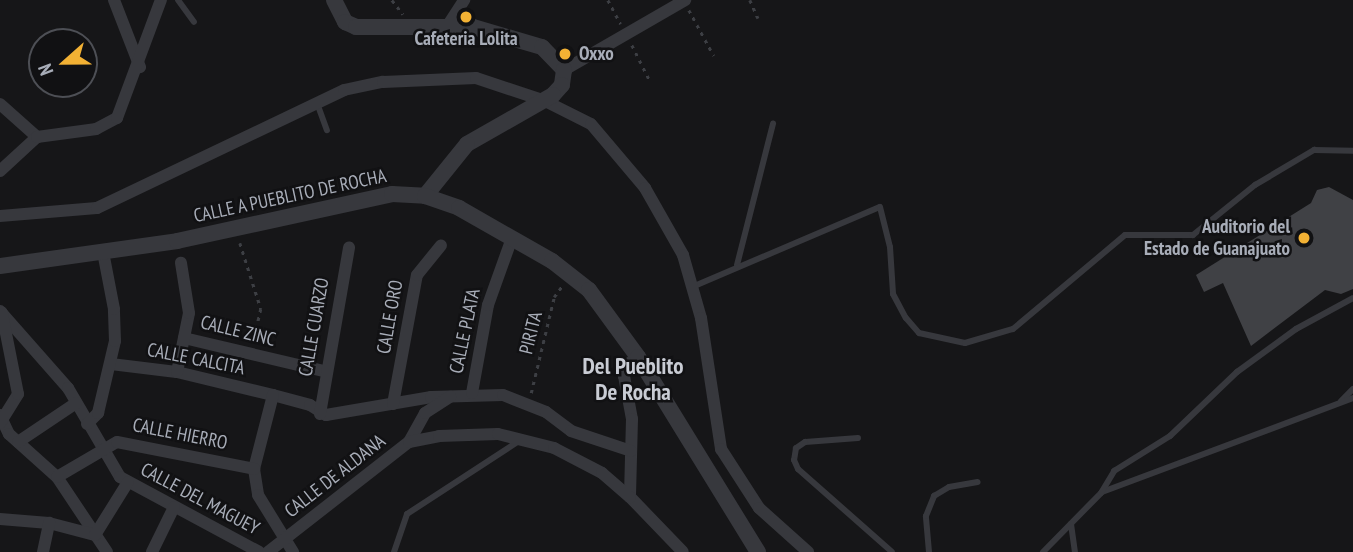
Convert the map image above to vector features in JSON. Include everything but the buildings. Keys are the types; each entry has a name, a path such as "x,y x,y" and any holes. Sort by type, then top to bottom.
{"street":[{"path":"114,0 140,67"},
{"path":"0,171 37,137 108,126 117,118 140,67 161,0"},
{"path":"334,0 345,22 356,27 448,25 506,35 542,47 564,70"},
{"path":"448,25 464,0"},
{"path":"425,196 467,144 545,101 562,85 564,70 624,31 684,0"},
{"path":"0,216 97,208 316,101 383,82 476,78 545,101 591,124 645,188 683,255 701,318 721,449 759,508 808,552"},
{"path":"0,104 37,137"},
{"name":"CALLE A PUEBLITO DE ROCHA","path":"0,266 235,230 374,196 425,196 459,208 571,274 638,357 758,552"},
{"name":"CALLE PLATA","path":"472,393 488,304 512,238"},
{"name":"CALLE ORO","path":"393,404 417,275 441,245"},
{"name":"CALLE CUARZO","path":"320,414 324,371 349,247"},
{"path":"88,424 98,413 111,364 114,309 103,251"},
{"path":"177,372 189,313 181,263"},
{"path":"1,312 18,394 1,420 18,442 57,477 107,552"},
{"name":"CALLE DEL MAGUEY","path":"1,312 44,356 76,403 100,449 128,482 260,552"},
{"name":"CALLE ZINC","path":"184,338 324,371"},
{"path":"630,497 631,396 624,376 625,366 638,357"},
{"name":"CALLE CALCITA","path":"111,364 177,372 273,395"},
{"name":"CALLE DE ALDANA","path":"320,414 472,393 529,403 571,431 631,451"},
{"path":"273,395 310,405 320,414"},
{"name":"CALLE DE ALDANA","path":"273,395 254,469 258,495 293,552"},
{"name":"CALLE DE ALDANA","path":"284,539 410,442 425,413 453,396"},
{"path":"18,442 76,403"},
{"name":"CALLE DE ALDANA","path":"410,442 468,433 523,438 554,448 602,473 630,497 683,552"},
{"name":"CALLE HIERRO","path":"100,449 117,442 254,469"},
{"path":"57,477 100,449"},
{"path":"95,535 128,482"},
{"path":"152,552 174,507"},
{"path":"0,519 49,523 95,535"},
{"path":"43,552 49,523"},
{"name":"CALLE DEL MAGUEY","path":"268,552 284,539"}],"lane":[{"path":"178,0 194,22"},
{"path":"316,101 327,130"},
{"path":"737,265 773,124"},
{"path":"692,287 737,265 880,207 890,247 893,294 906,318 919,332 965,343 1013,329 1125,235 1193,235 1255,185 1314,150 1353,151"},
{"path":"1043,552 1101,493 1114,471 1170,436 1243,368 1319,312 1353,298"},
{"path":"1340,402 1353,389"},
{"path":"1101,493 1353,398"},
{"path":"394,552 407,514 523,438"},
{"path":"858,438 805,442 796,449 794,460 798,469 892,552"},
{"path":"929,552 926,516 934,496 949,487 978,482"},
{"path":"1071,524 1075,552"}],"path":[{"path":"608,0 652,82"},
{"path":"684,0 714,56"},
{"path":"750,0 758,18"},
{"path":"235,230 261,309 256,331"},
{"name":"PIRITA","path":"529,403 554,297 571,274"}],"place":[{"name":"Cafeteria Lolita","path":"466,17"},
{"name":"Oxxo","path":"565,54"},
{"name":"Auditorio del Estado de Guanajuato","path":"1304,238"}],"district":[{"name":"Del Pueblito De Rocha","path":"633,379"}]}
